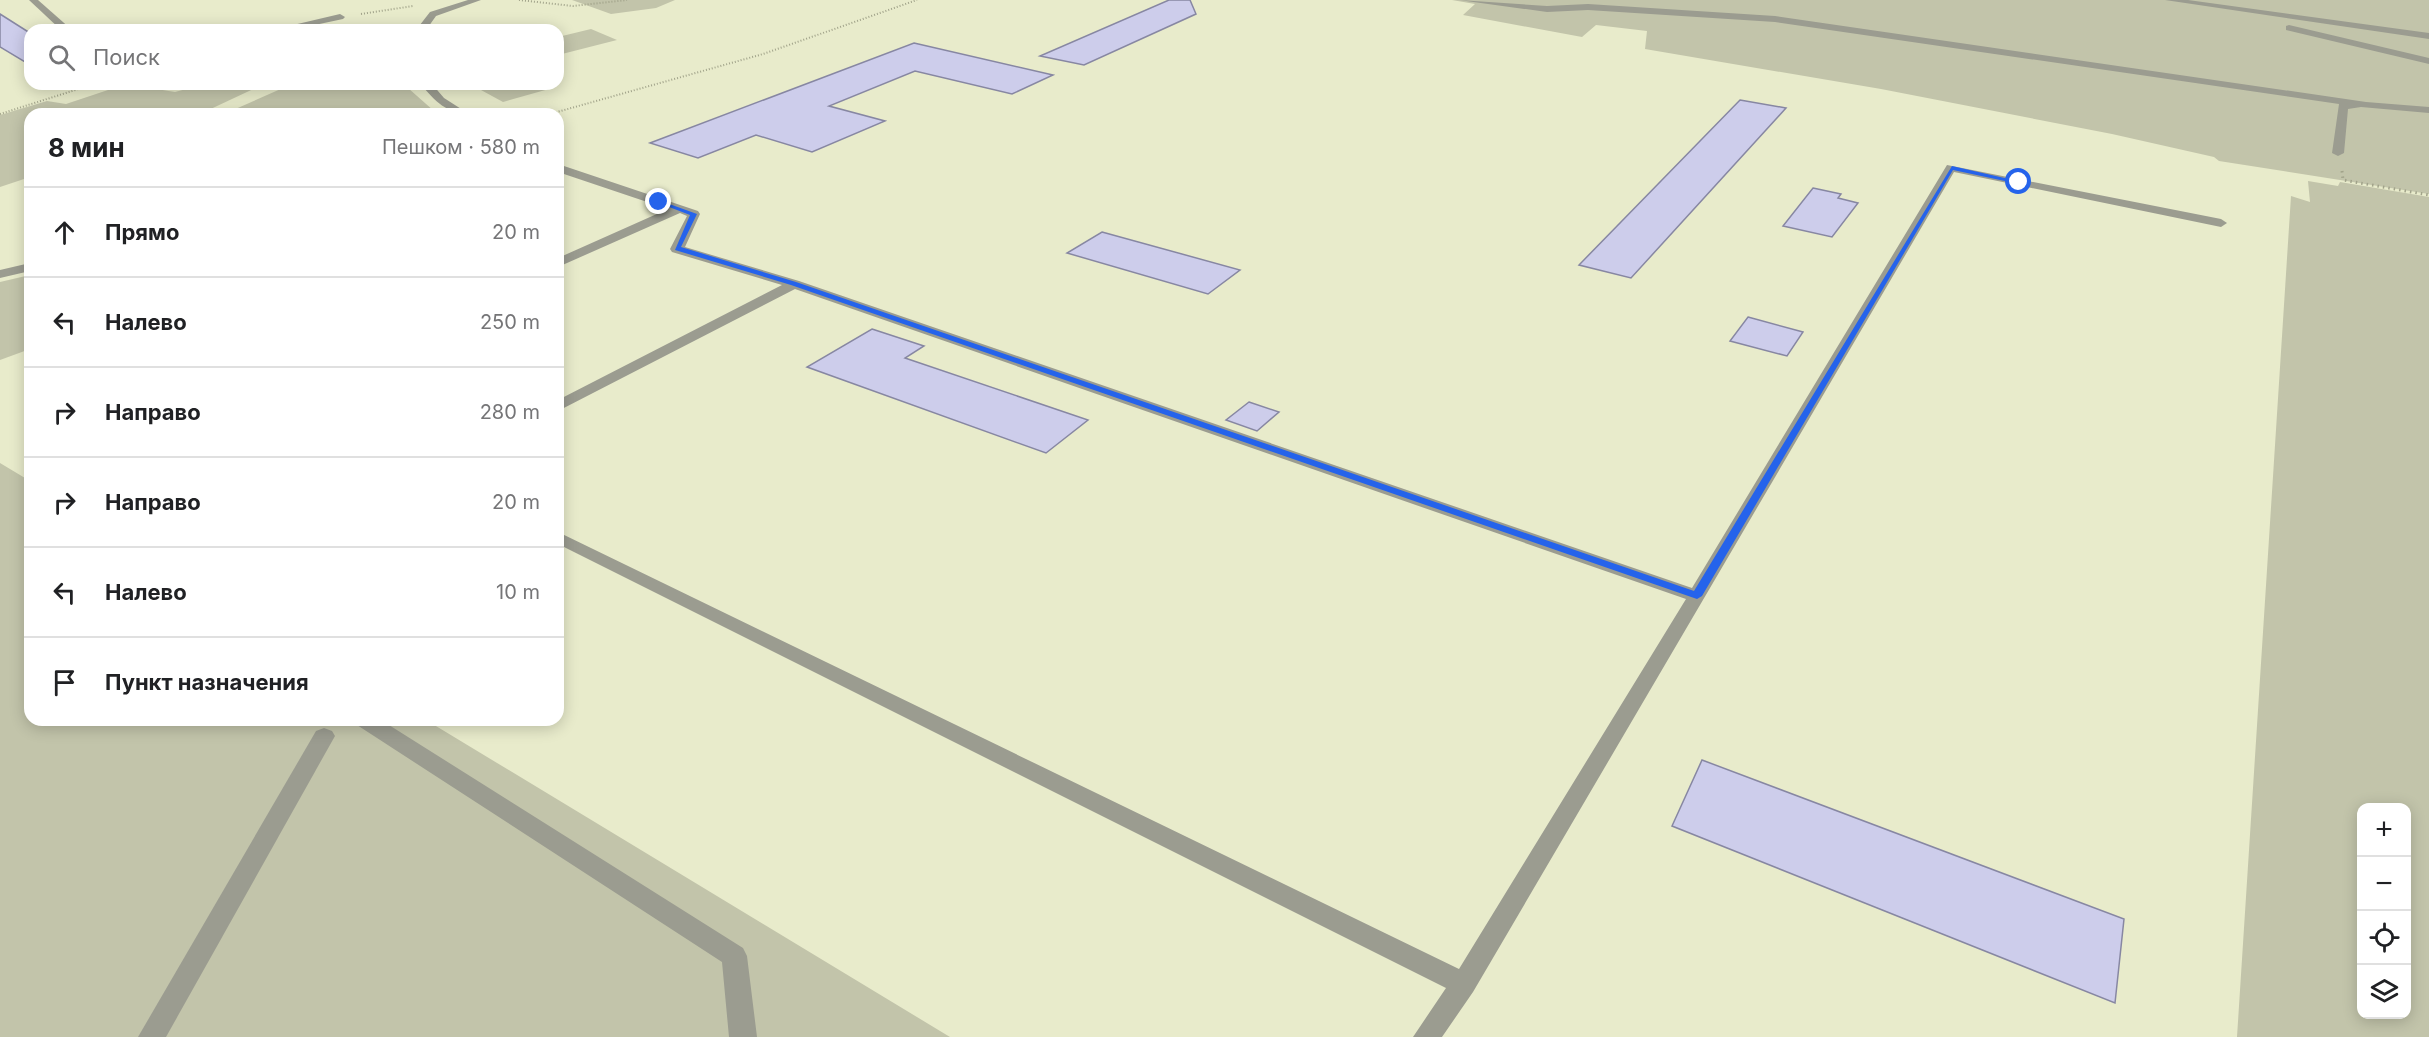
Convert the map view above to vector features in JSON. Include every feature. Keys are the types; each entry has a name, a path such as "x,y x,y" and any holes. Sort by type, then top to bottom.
{"street":[{"path":"33,0 60,24"},
{"path":"426,24 433,14 477,0"},
{"path":"1463,0 1547,9 1588,7 1775,19 2072,60 2366,105 2429,110"},
{"path":"2169,0 2218,9 2429,36"},
{"path":"2218,9 2429,61"},
{"path":"306,24 340,17"},
{"path":"431,90 440,100 454,108"},
{"path":"2338,153 2343,106 2366,105"},
{"path":"1427,1037 1464,984 1952,168 2221,223"},
{"path":"564,171 694,214 677,249 794,284 1697,596"},
{"path":"564,260 679,209"},
{"path":"0,274 24,268"},
{"path":"564,403 794,284"},
{"path":"564,540 1464,984"},
{"path":"374,726 734,956 743,1037"},
{"path":"152,1037 324,736"}],"path":[{"path":"519,0 573,6 627,0"},
{"path":"564,110 764,54 917,0"},
{"path":"340,17 413,6"},
{"path":"0,114 75,90"},
{"path":"2338,153 2343,180 2429,195"}],"green space":[{"path":"572,0 675,0 656,8 611,14"},
{"path":"1452,0 2429,0 2429,194 2219,161 2214,157 2112,134 1881,89 1645,49 1647,31 1596,25 1582,37 1463,15 1475,4"},
{"path":"591,29 617,40 564,53 564,36"},
{"path":"108,90 175,92 182,90 251,90 213,108 24,108 24,179 0,187 0,115 47,101 66,104"},
{"path":"278,90 410,90 431,108 238,108"},
{"path":"481,90 545,90 503,102"},
{"path":"2308,181 2338,186 2340,182 2429,197 2429,1037 2237,1037 2291,196 2310,202"},
{"path":"24,276 24,351 0,360 0,282"},
{"path":"0,463 24,477 24,726 436,726 950,1037 0,1037"}],"building":[{"path":"1169,0 1190,0 1196,14 1084,65 1040,56"},
{"path":"0,14 24,29 24,61 0,47"},
{"path":"914,43 1053,75 1012,94 915,71 829,106 885,121 812,152 756,135 698,158 650,143"},
{"path":"1740,100 1786,108 1631,278 1579,265"},
{"path":"1813,188 1841,194 1838,198 1858,203 1832,237 1783,226"},
{"path":"1102,232 1240,270 1208,294 1067,253"},
{"path":"1748,317 1803,332 1787,356 1730,341"},
{"path":"872,329 924,346 905,358 1088,420 1046,453 807,367"},
{"path":"1249,402 1279,412 1257,431 1226,420"},
{"path":"1702,760 2124,919 2115,1003 1672,826"}],"route":[{"path":"659,202 694,214 677,249 794,284 1697,596 1952,168 2019,182"}]}
